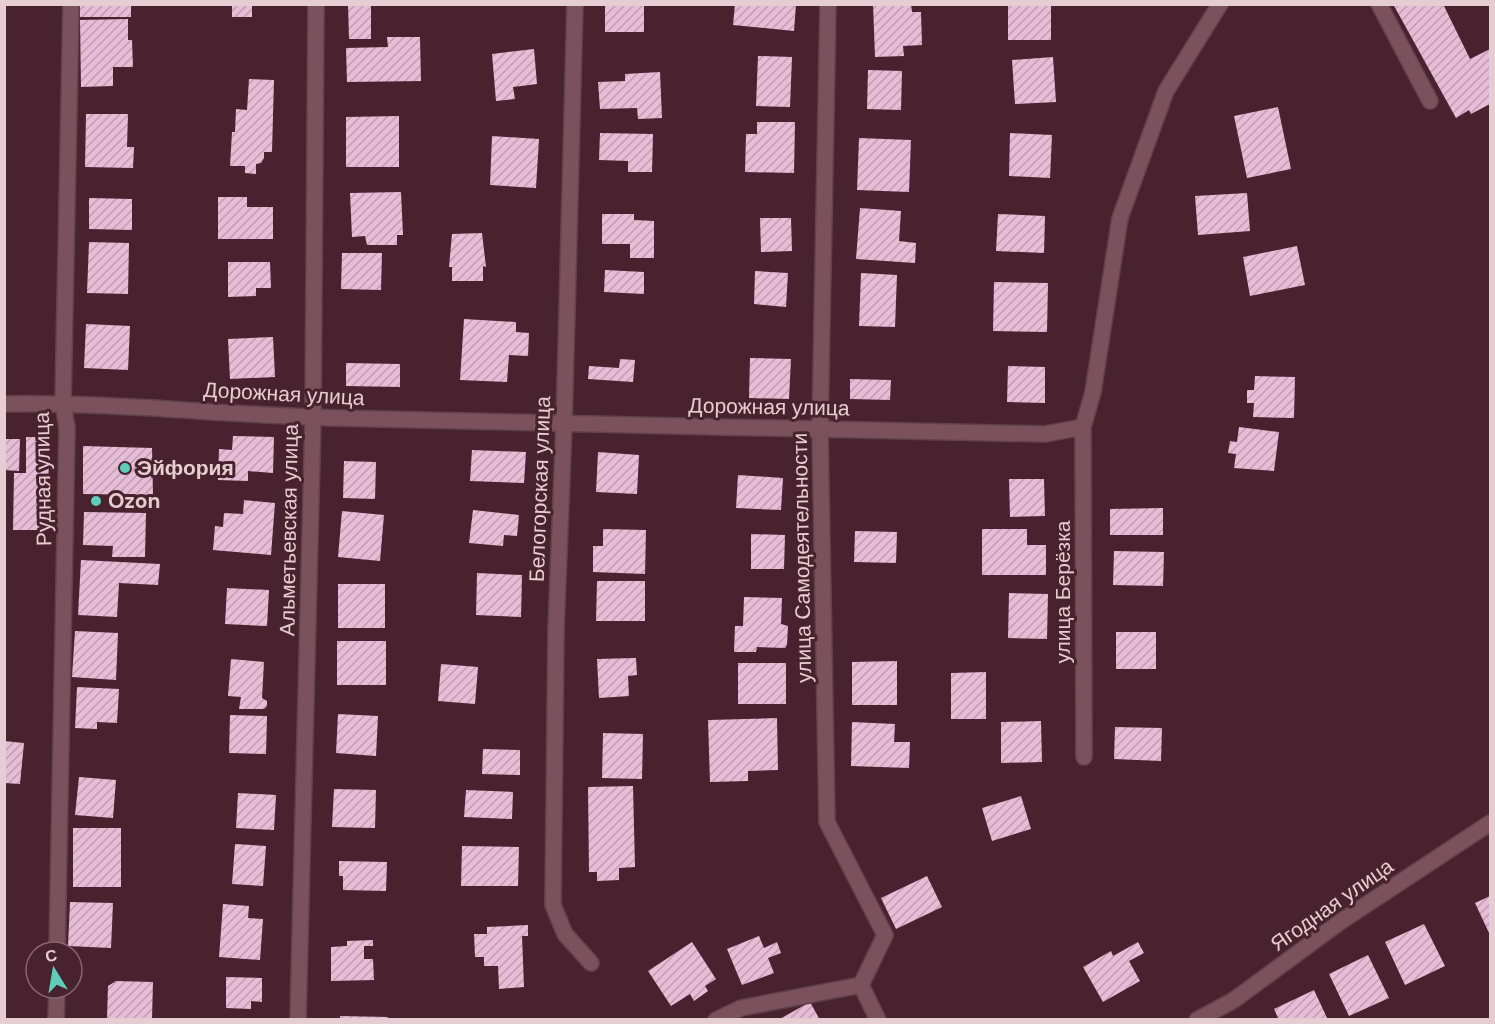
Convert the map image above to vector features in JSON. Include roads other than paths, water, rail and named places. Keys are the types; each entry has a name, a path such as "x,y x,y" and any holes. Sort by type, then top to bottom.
{"street":[{"name":"Рудная улица","path":"57,940 67,428 63,403 71,4"},
{"name":"Альметьевская улица","path":"298,1020 313,417 316,4"},
{"name":"Белогорская улица","path":"574,4 564,425 556,629 554,904 565,934 591,963"},
{"name":"улица Самодеятельности","path":"828,4 820,428 827,822 885,934 861,985"},
{"path":"1083,427 1093,392 1120,218 1166,91 1220,4"},
{"path":"1379,4 1430,101"},
{"name":"Дорожная улица","path":"4,404 63,403 313,417 564,425 1045,434 1083,427"},
{"name":"улица Берёзка","path":"1083,427 1084,757"},
{"name":"Ягодная улица","path":"1197,1020 1234,1000 1340,922 1491,823"},
{"path":"716,1020 741,1008 861,985 878,1020"},
{"path":"56,1020 57,1000"}],"place":[{"name":"Эйфория","path":"125,468"},
{"name":"Ozon","path":"96,501"}]}
